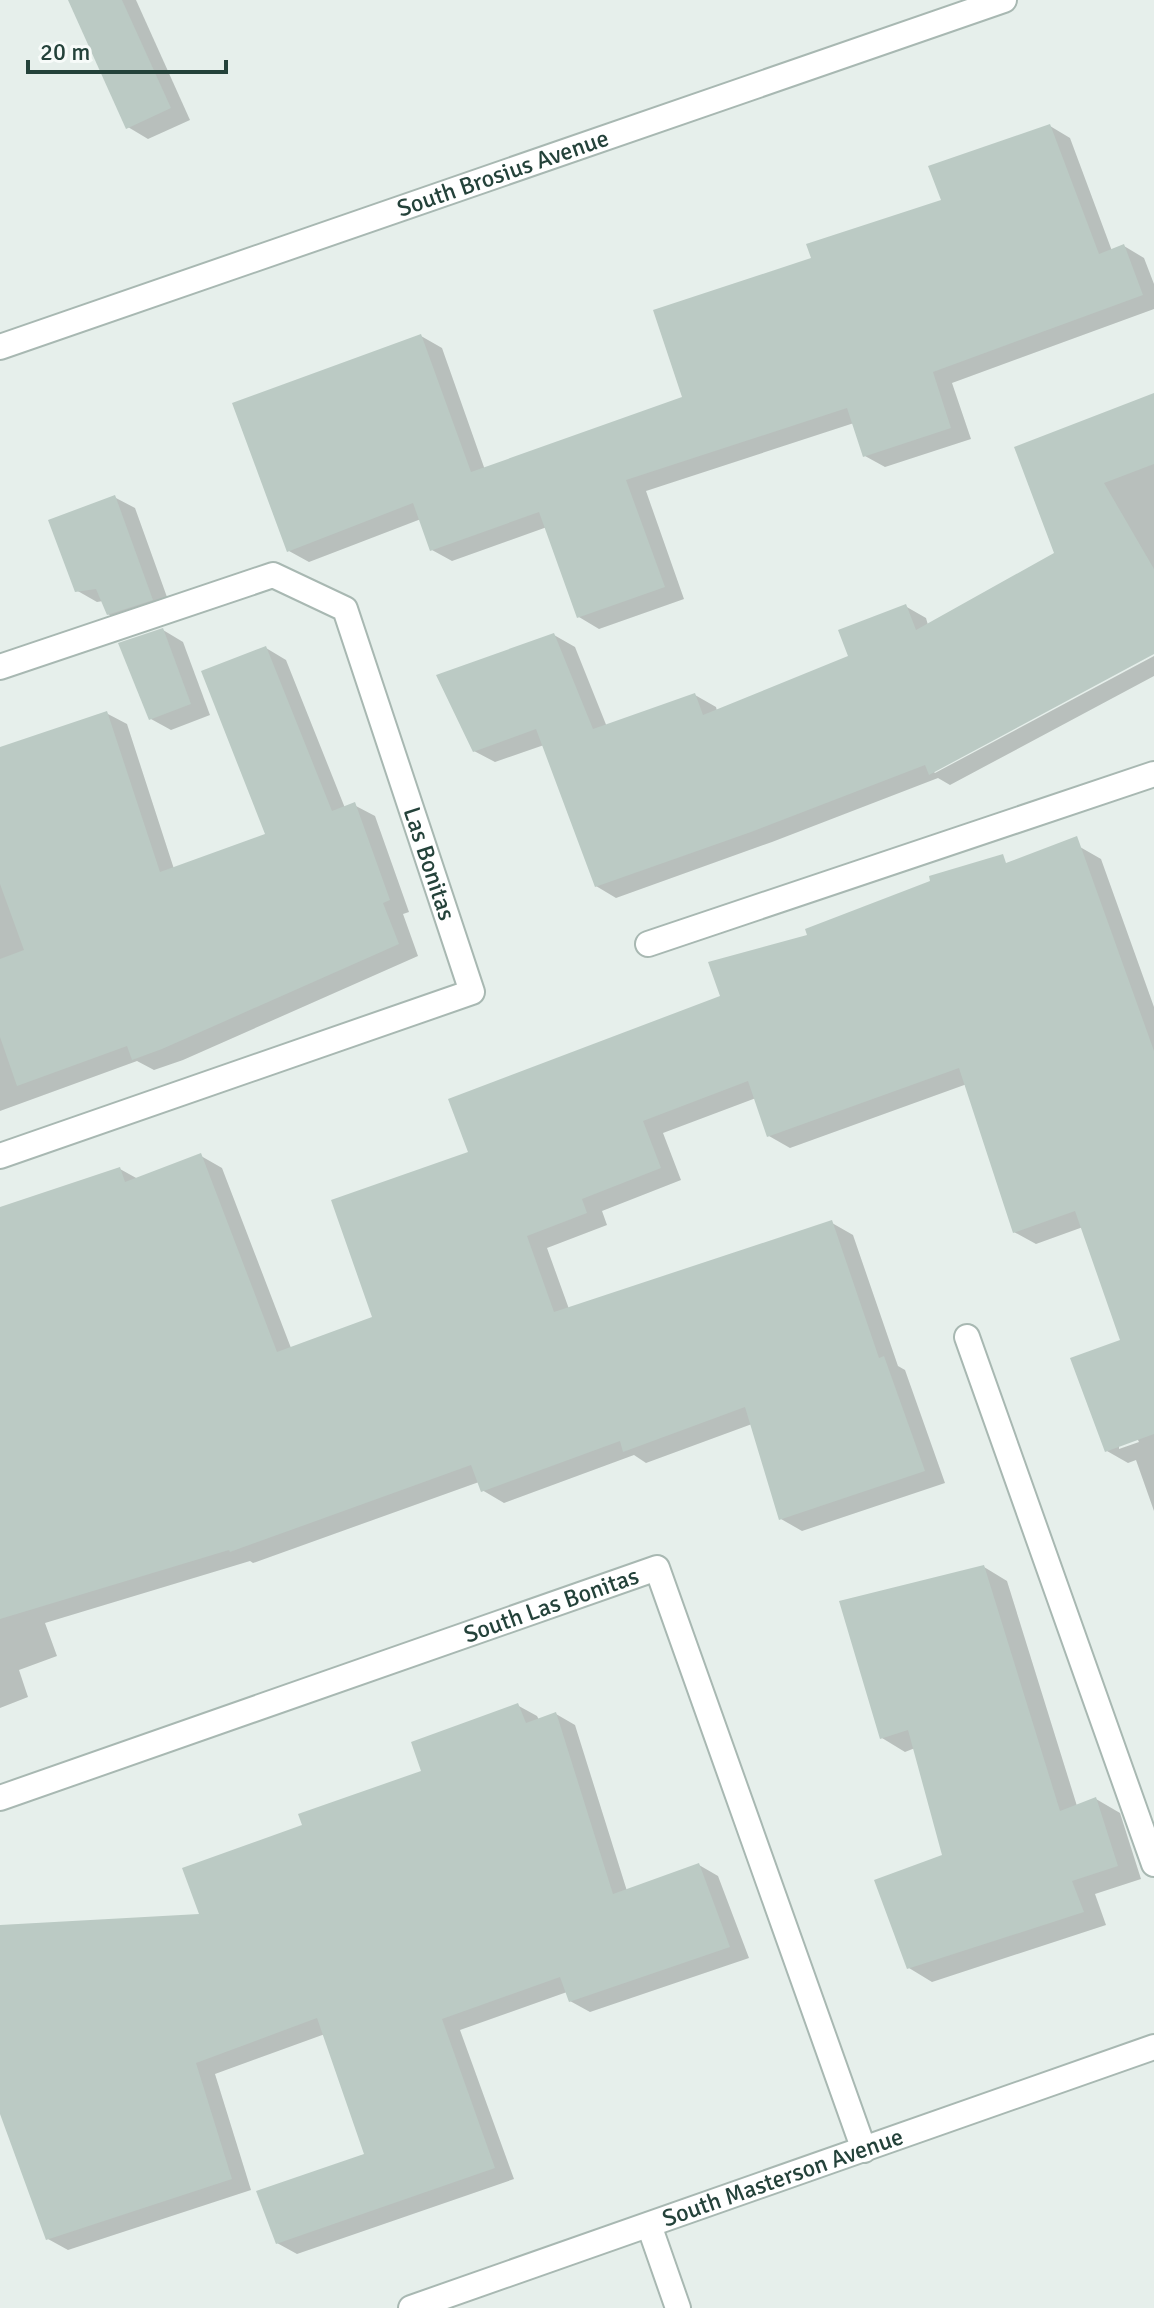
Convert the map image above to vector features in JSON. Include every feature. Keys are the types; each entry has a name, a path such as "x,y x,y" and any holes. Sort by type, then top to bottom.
{"street":[{"name":"South Brosius Avenue","path":"0,347 1004,0"},
{"name":"Las Bonitas","path":"0,667 273,575 345,609 472,992 0,1156"},
{"path":"648,944 1154,774"},
{"path":"967,1337 1154,1864"},
{"name":"South Las Bonitas","path":"0,1798 657,1568 864,2150"},
{"name":"South Masterson Avenue","path":"411,2308 1154,2047"},
{"path":"649,2225 678,2308"}],"building":[{"path":"68,0 122,0 171,108 126,129"},
{"path":"1050,124 1099,254 1124,244 1143,295 933,372 951,428 863,457 847,408 626,480 665,587 577,618 539,512 430,551 413,503 287,552 232,403 421,334 471,472 682,397 653,310 811,258 806,244 941,200 928,166"},
{"path":"1154,393 1154,464 1104,483 1154,569 1154,654 929,775 925,765 751,832 595,887 536,729 473,752 436,675 554,633 593,729 695,693 703,715 848,656 838,630 906,604 916,630 1054,553 1014,447"},
{"path":"115,495 153,600 107,615 96,589 75,592 48,520"},
{"path":"163,628 191,704 149,720 118,643"},
{"path":"266,646 332,811 355,802 390,900 383,903 399,944 162,1049 132,1060 127,1046 17,1086 0,1037 0,959 24,950 0,884 0,747 107,711 160,872 265,834 201,671"},
{"path":"1077,836 1154,1051 1154,1434 1105,1452 1070,1358 1120,1340 1075,1211 1013,1233 959,1068 767,1137 748,1081 643,1121 661,1168 582,1199 587,1213 527,1236 554,1312 832,1220 879,1358 884,1356 925,1471 779,1520 745,1407 623,1452 620,1441 481,1492 471,1465 230,1552 0,1619 0,1207 120,1167 125,1182 201,1153 277,1352 372,1317 331,1200 468,1152 448,1099 720,996 708,962 807,935 805,929 930,881 929,876 1003,854 1006,863"},
{"path":"984,1565 1060,1811 1096,1797 1118,1866 1072,1881 1084,1912 907,1969 874,1880 942,1855 908,1730 880,1739 839,1601"},
{"path":"518,1703 526,1723 556,1712 613,1894 699,1863 730,1947 569,2002 560,1977 442,2019 495,2168 276,2244 256,2191 364,2154 317,2018 196,2063 232,2179 46,2240 0,2114 0,1925 199,1914 182,1868 302,1825 298,1814 421,1771 411,1742"}]}
